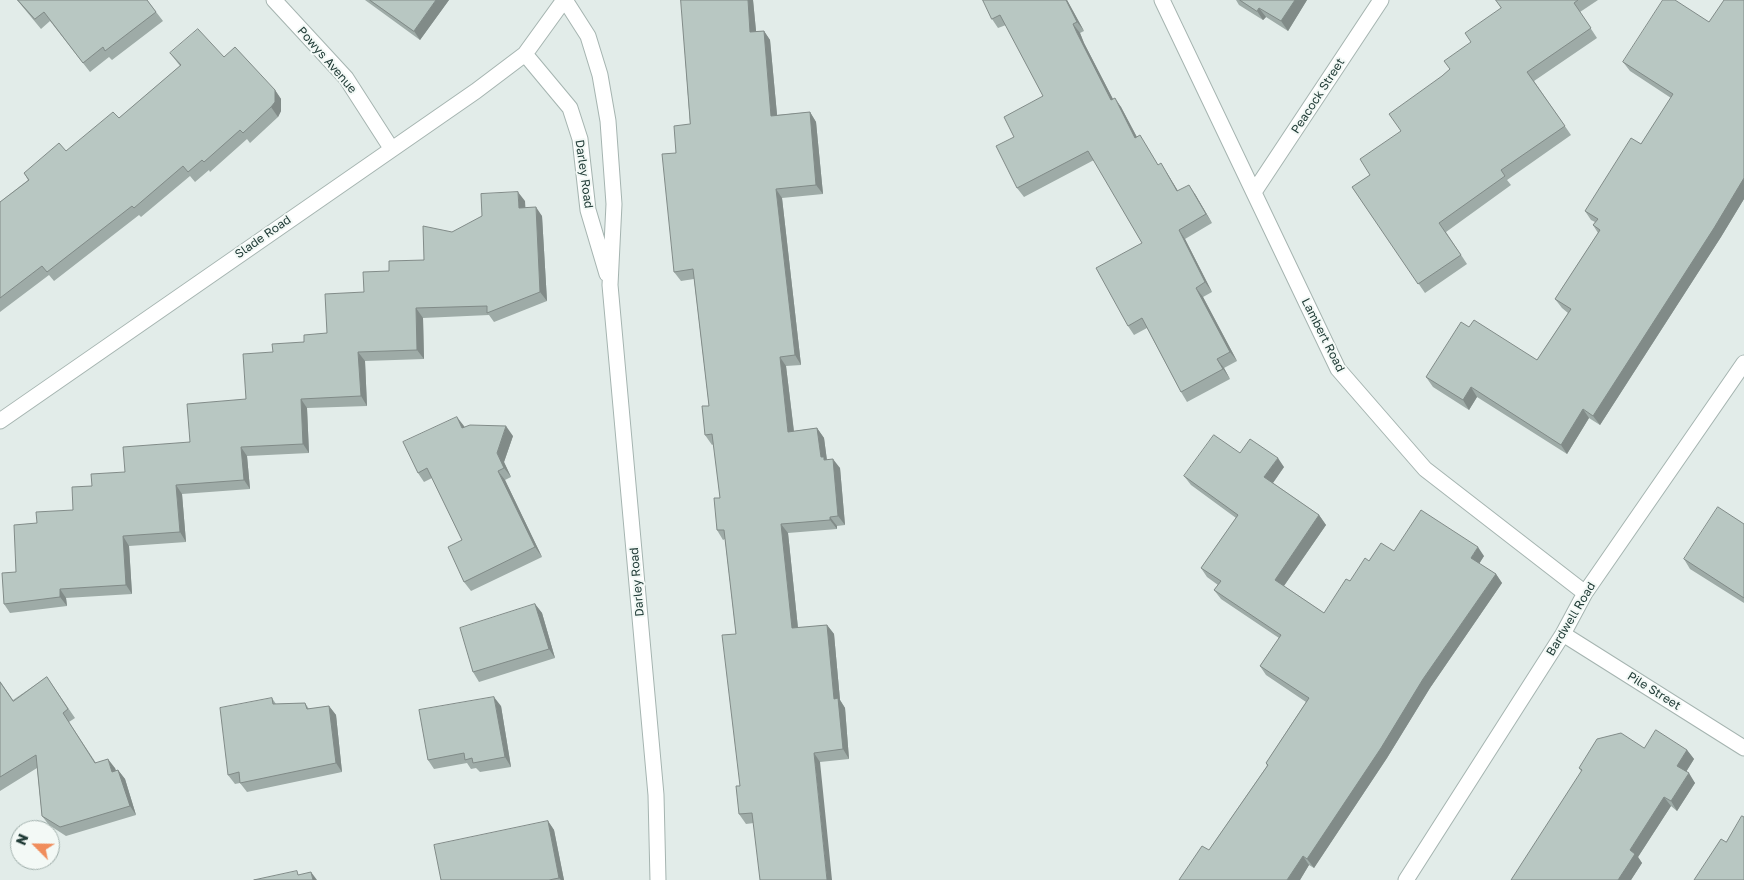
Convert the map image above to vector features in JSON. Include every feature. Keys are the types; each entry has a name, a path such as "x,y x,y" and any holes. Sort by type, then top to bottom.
{"street":[{"name":"Powys Avenue","path":"274,0 346,78 391,148"},
{"name":"Darley Road","path":"610,285 588,210 580,139 570,108 525,54 564,0 588,36 600,74 603,93 614,204 610,285 656,795 658,880"},
{"name":"Lambert Road","path":"1162,0 1338,369 1426,469 1585,593"},
{"name":"Peacock Street","path":"1254,192 1381,0"},
{"name":"Slade Road","path":"0,420 476,91 525,54"},
{"name":"Bardwell Road","path":"1406,880 1564,634 1585,593 1744,363"},
{"name":"Pile Street","path":"1564,634 1744,748"}],"building":[{"path":"18,0 147,0 156,12 105,51 103,47 83,63 44,12 35,19"},
{"path":"370,0 436,0 414,31"},
{"path":"681,0 748,0 750,32 764,31 771,116 810,112 816,185 776,189 795,355 780,357 788,432 817,428 821,457 824,457 824,460 833,459 838,516 830,517 830,520 781,524 792,628 827,625 834,699 838,698 843,749 814,753 827,880 760,880 752,813 739,814 736,786 740,786 722,635 736,634 724,530 717,530 714,498 720,498 712,434 705,435 702,406 709,406 693,269 674,272 662,154 676,153 674,126 690,124"},
{"path":"983,0 1066,0 1077,22 1073,24 1077,33 1111,100 1115,98 1135,138 1140,135 1158,165 1161,163 1177,191 1189,185 1206,214 1179,230 1205,282 1196,288 1230,352 1217,359 1223,369 1181,392 1142,318 1128,326 1096,268 1142,243 1088,151 1017,188 996,146 1014,137 1004,117 1043,96 1000,15 992,19"},
{"path":"1240,0 1295,0 1281,21 1259,8 1257,11"},
{"path":"1496,0 1578,0 1574,3 1591,28 1527,72 1565,126 1501,170 1505,176 1439,223 1461,255 1418,284 1352,187 1370,175 1360,159 1401,131 1389,114 1450,69 1444,61 1471,42 1465,33 1501,8"},
{"path":"1663,0 1675,0 1709,22 1724,0 1744,0 1744,178 1593,416 1583,409 1561,445 1471,387 1463,400 1426,377 1461,322 1469,327 1474,320 1537,360 1571,309 1555,299 1600,230 1593,225 1598,219 1585,211 1631,138 1641,144 1673,94 1623,62"},
{"path":"198,29 224,57 235,47 275,90 275,102 243,133 240,130 204,162 202,160 188,172 183,166 134,208 132,206 47,272 42,266 0,298 0,202 29,180 24,173 59,143 66,151 113,112 119,118 181,65 170,53"},
{"path":"518,192 519,208 536,207 540,292 487,313 487,306 416,308 417,350 358,352 361,396 301,399 303,444 241,447 244,480 176,485 180,532 123,536 126,585 60,589 60,597 4,604 2,573 16,572 14,525 37,523 36,512 73,510 72,487 92,486 91,474 125,472 123,447 190,442 187,404 246,399 243,354 273,352 272,344 304,342 304,335 327,333 325,294 364,292 363,272 389,271 389,261 424,260 423,226 452,232 482,216 481,194"},
{"path":"457,417 462,428 470,425 506,426 497,453 504,468 498,471 535,547 464,582 448,547 462,540 427,468 418,473 403,442"},
{"path":"1214,435 1240,453 1250,439 1278,458 1264,477 1319,515 1275,580 1324,613 1346,579 1350,581 1365,558 1369,561 1381,543 1394,551 1421,510 1478,547 1471,558 1496,574 1423,679 1381,748 1307,859 1303,856 1287,880 1179,880 1202,846 1209,850 1268,765 1266,763 1309,698 1260,666 1281,635 1214,590 1221,581 1201,568 1238,515 1184,476"},
{"path":"1718,507 1744,524 1744,598 1684,559"},
{"path":"535,604 549,649 473,672 460,628"},
{"path":"47,677 68,709 63,713 95,763 108,759 112,772 118,770 130,806 60,827 60,820 49,820 42,816 36,755 0,777 0,682 13,701"},
{"path":"494,697 505,757 473,763 472,758 465,760 464,753 428,760 419,710"},
{"path":"272,698 273,704 305,703 307,709 329,706 336,763 240,783 239,772 228,775 220,708"},
{"path":"1656,730 1687,750 1677,766 1689,773 1671,801 1664,797 1630,850 1635,854 1618,880 1511,880 1582,770 1579,768 1597,739 1621,733 1644,748"},
{"path":"1742,816 1744,817 1744,880 1694,880 1721,839 1726,842"},
{"path":"548,821 559,878 549,880 441,880 434,845"},
{"path":"297,871 298,875 311,872 313,880 254,880"}]}
